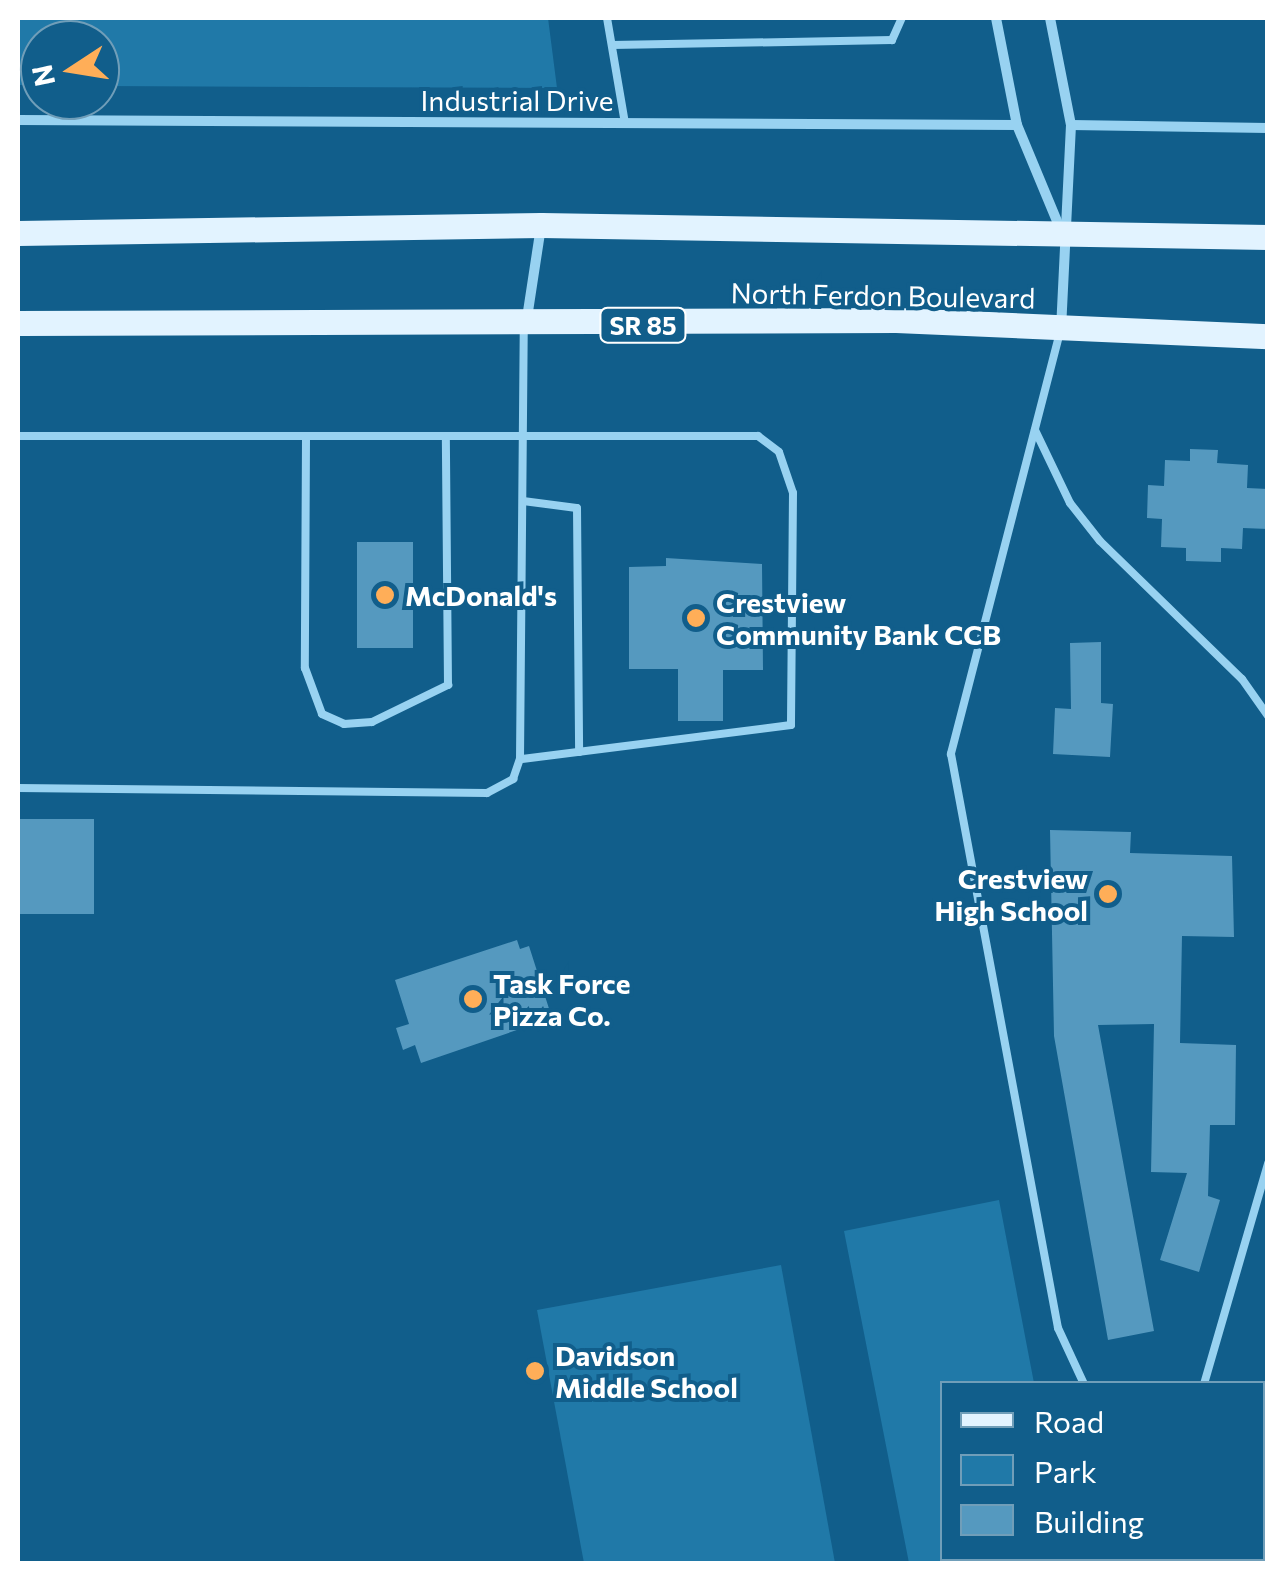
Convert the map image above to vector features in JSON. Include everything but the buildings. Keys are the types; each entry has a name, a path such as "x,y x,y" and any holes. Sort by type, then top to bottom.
{"main road":[{"path":"18,234 541,225 1061,230 1268,237"},
{"name":"North Ferdon Boulevard","path":"18,324 524,327 896,320 1268,336"}],"street":[{"path":"996,18 1017,125 1061,230"},
{"path":"1050,18 1072,125 1061,230 1061,328"},
{"name":"Industrial Drive","path":"18,120 1017,125"},
{"path":"1072,125 1268,128"},
{"path":"524,327 541,225"}],"lane":[{"path":"607,18 625,123"},
{"path":"612,45 892,40 902,18"},
{"path":"18,788 487,793 513,779 520,760 524,327"},
{"path":"1061,328 951,754 1058,1328 1083,1381"},
{"path":"1034,430 1070,503 1100,540 1242,679 1268,716"},
{"path":"18,436 446,440 758,436 779,452 793,492 791,725 520,760"},
{"path":"306,438 304,668 322,714 344,724 372,722 448,684 446,440"},
{"path":"523,502 577,508 579,752"},
{"path":"1205,1381 1268,1163"}],"green space":[{"path":"18,18 548,18 557,88 120,86 120,20 20,20 18,85"},
{"path":"999,1200 1034,1381 940,1381 940,1561 1069,1563 909,1563 844,1231"},
{"path":"781,1265 835,1563 584,1563 537,1310"}],"place":[{"name":"McDonald's","path":"385,595"},
{"name":"Crestview Community Bank CCB","path":"696,618"},
{"name":"Crestview High School","path":"1108,894"},
{"name":"Task Force Pizza Co.","path":"473,999"},
{"name":"Davidson Middle School","path":"535,1371"}]}
